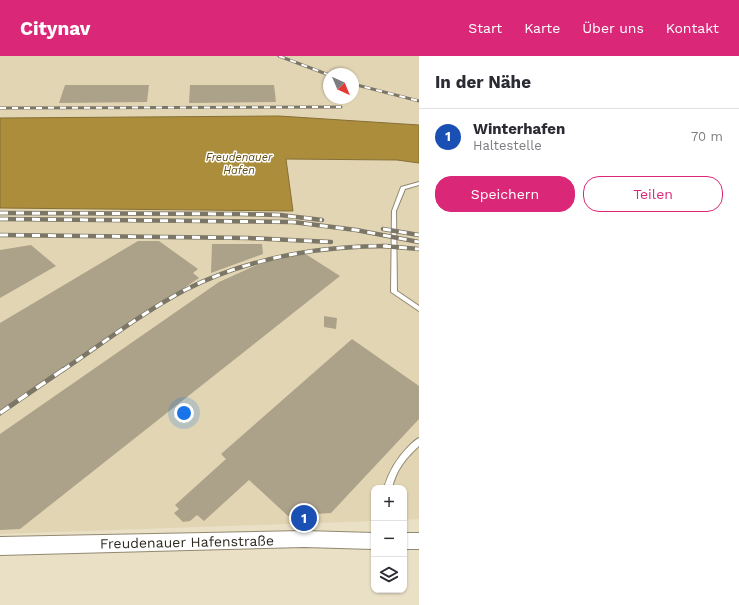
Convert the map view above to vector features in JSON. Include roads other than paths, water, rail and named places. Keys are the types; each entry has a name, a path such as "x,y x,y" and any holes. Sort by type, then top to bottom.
{"street":[{"name":"Freudenauer Hafenstraße","path":"0,546 304,540 371,541"},
{"path":"407,541 419,541"}],"lane":[{"path":"419,183 403,188 394,211 394,292 419,309"},
{"path":"389,485 390,477 402,457 419,441"}],"water":[{"name":"Freudenauer Hafen","path":"279,116 419,125 419,163 397,160 286,159 293,211 0,208 0,118"}],"railway":[{"path":"279,56 323,73"},
{"path":"359,86 419,101"},
{"path":"0,108 341,107"},
{"path":"0,213 241,214 280,215 322,220"},
{"path":"0,219 293,222 356,230 419,242"},
{"path":"383,229 419,235"},
{"path":"0,235 248,238 331,242"},
{"path":"63,370 153,308 185,290 209,279 258,262 310,251 336,248 385,246"},
{"path":"385,246 419,249"},
{"path":"0,413 64,369"}],"place":[{"name":"Winterhafen","path":"304,518"}]}
